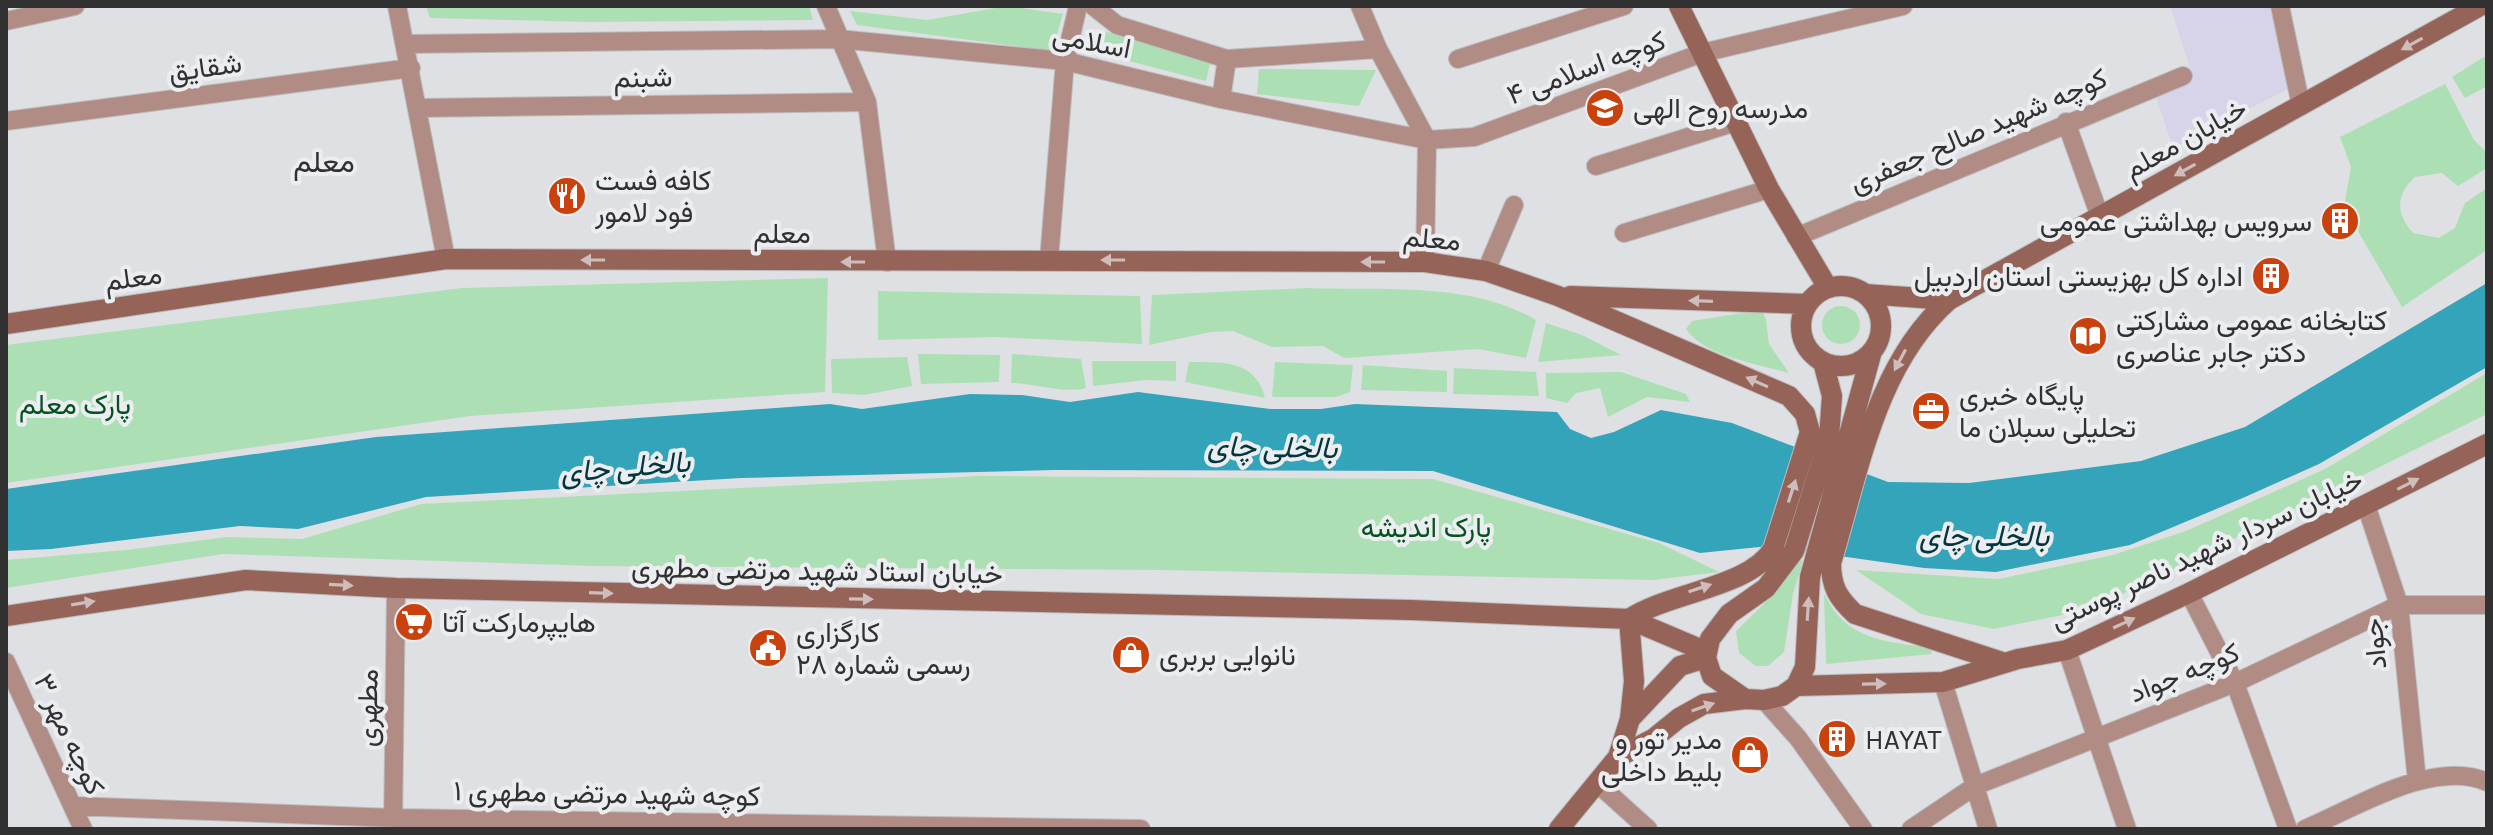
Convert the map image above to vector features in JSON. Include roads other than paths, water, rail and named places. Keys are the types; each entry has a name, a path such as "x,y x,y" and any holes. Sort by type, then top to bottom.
{"main road":[{"path":"1679,6 1769,189 1828,288"},
{"name":"خیابان معلم","path":"1838,442 1884,392 1907,348 1928,318 1949,300 2301,106 2471,8"},
{"name":"معلم","path":"6,324 446,259 1425,262 1486,271 1558,296"},
{"path":"1558,296 1807,304 1828,288 1853,288 1873,303 1881,326 1794,551 1766,588 1729,614 1718,626 1707,655 1712,676 1755,700"},
{"path":"1865,294 1949,300"},
{"path":"1558,296 1789,396 1838,442"},
{"path":"1807,304 1801,330 1805,343 1823,362 1832,396 1838,442 1823,560 1836,596 1855,614 2005,663"},
{"path":"1823,362 1850,365 1872,351"},
{"path":"1629,619 1663,600 1752,571 1765,562 1838,442"},
{"name":"خیابان سردار شهید ناصر پوستی","path":"1796,686 1943,682 2005,663 2067,650 2189,593 2487,444"},
{"path":"1618,757 1653,739 1679,718 1704,704 1782,696 1796,686 1805,667 1810,577 1823,560"},
{"name":"خیابان استاد شهید مرتضی مطهری","path":"6,616 246,580 396,588 1395,610 1629,619"},
{"path":"1629,619 1707,655"},
{"path":"1559,829 1618,757 1630,719 1634,681 1629,619"},
{"path":"1630,719 1680,666 1707,655"}],"street":[{"path":"6,21 75,6"},
{"path":"397,6 446,259"},
{"path":"826,6 867,102 887,262"},
{"path":"1049,260 1065,61 1078,6"},
{"path":"1093,6 1117,25 1227,59 1378,49"},
{"path":"1360,6 1378,49 1427,140 1425,262"},
{"path":"1458,59 1624,6"},
{"name":"کوچه اسلامی ۴","path":"1427,140 1474,137 1702,53 1903,6"},
{"path":"2280,6 2301,106"},
{"name":"اسلامی","path":"405,44 838,39 1065,61 1221,99 1427,140"},
{"path":"1221,99 1227,59"},
{"name":"شقایق","path":"6,121 411,68"},
{"name":"کوچه شهید صالح جعفری","path":"1796,237 2066,122 2183,76"},
{"name":"شبنم","path":"419,108 867,102"},
{"path":"1596,166 1736,122"},
{"path":"2066,122 2100,217"},
{"path":"1624,233 1769,189"},
{"path":"1486,271 1514,205"},
{"name":"جواد","path":"2366,505 2399,605 2417,781"},
{"name":"مطهری","path":"394,824 396,588"},
{"path":"2189,593 2235,683 2288,829"},
{"name":"کوچه جواد","path":"1911,829 1975,786 2235,683 2399,605 2487,605"},
{"path":"2067,650 2094,739 2127,829"},
{"name":"کوچه مهر ۳","path":"6,662 83,829"},
{"path":"1943,682 1988,829"},
{"path":"1755,700 1798,738 1863,829"},
{"path":"2305,829 2417,781 2454,774 2487,782"},
{"path":"1597,783 1648,829"},
{"name":"کوچه شهید مرتضی مطهری ۱","path":"73,806 394,824 1141,829"}],"water":[{"name":"بالخلی چای","path":"2487,283 2487,367 2319,464 2245,497 2130,545 1996,572 1924,568 1769,546 1700,553 1433,471 1054,470 741,478 426,497 298,529 240,526 51,549 6,551 6,489 376,437 830,404 862,409 970,394 1022,395 1070,402 1138,392 1270,409 1321,409 1355,404 1557,412 1570,429 1591,438 1614,432 1661,410 1732,423 1888,482 1969,483 2141,461 2245,427"}],"place":[{"name":"مدرسه روح الهی","path":"1605,108"},
{"name":"کافه فست فود لامور","path":"567,196"},
{"name":"سرویس بهداشتی عمومی","path":"2340,221"},
{"name":"اداره کل بهزیستی استان اردبیل","path":"2271,276"},
{"name":"کتابخانه عمومی مشارکتی دکتر جابر عناصری","path":"2088,336"},
{"name":"پایگاه خبری تحلیلی سبلان ما","path":"1931,411"},
{"name":"هایپرمارکت آتا","path":"414,622"},
{"name":"کارگزاری رسمی شماره ۲۸","path":"768,648"},
{"name":"نانوایی بربری","path":"1131,655"},
{"name":"HAYAT","path":"1837,739"},
{"name":"مدیر تور و بلیط داخلى","path":"1750,755"}],"district":[{"name":"معلم","path":"324,162"}],"park label":[{"name":"پارک معلم","path":"75,404"},
{"name":"پارک اندیشه","path":"1426,527"}]}
